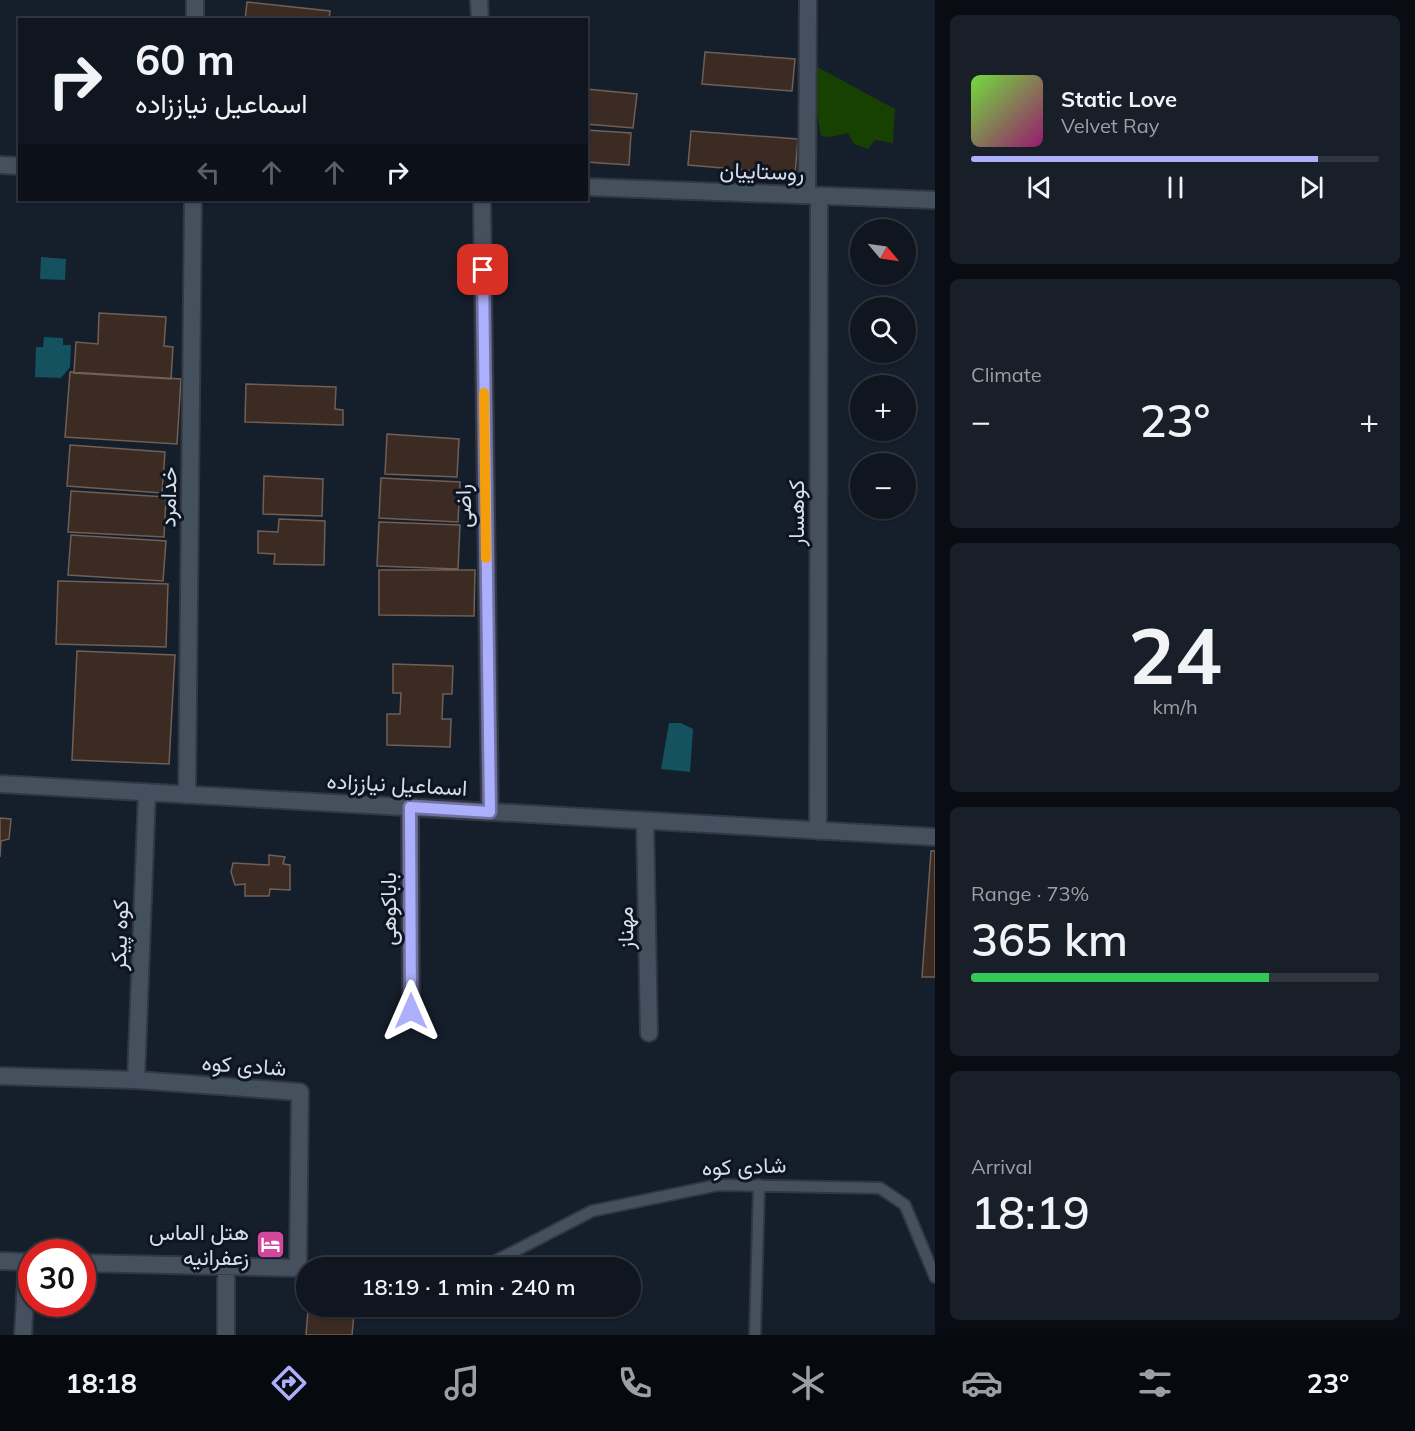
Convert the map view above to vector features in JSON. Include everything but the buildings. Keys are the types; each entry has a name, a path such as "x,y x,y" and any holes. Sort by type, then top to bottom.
{"street":[{"path":"195,0 195,18"},
{"path":"479,0 480,18"},
{"name":"کوهسار","path":"808,0 813,196 818,831"},
{"path":"0,165 18,166"},
{"name":"روستاییان","path":"588,187 935,200"},
{"name":"خدامرد","path":"187,795 193,201"},
{"name":"راضی","path":"482,201 490,812"},
{"name":"اسماعیل نیاززاده","path":"0,784 935,837"},
{"name":"کوه پیکر","path":"136,1080 147,792"},
{"name":"باباکوهی","path":"410,807 411,1011"},
{"name":"مهناز","path":"645,821 649,1033"},
{"name":"شادی کوه","path":"0,1076 136,1080 300,1092 302,1257"},
{"path":"0,1261 18,1262"},
{"path":"96,1263 296,1269"},
{"path":"226,1267 226,1335"},
{"path":"23,1335 24,1317"}],"lane":[{"name":"شادی کوه","path":"503,1257 592,1211 717,1185 880,1188 905,1205 935,1277"},
{"path":"755,1335 759,1185"}],"green space":[{"path":"808,62 895,109 893,143 875,140 868,149 854,144 848,133 830,137 821,136"}],"water":[{"path":"41,257 66,259 65,280 40,279"},
{"path":"44,337 63,338 63,345 71,345 70,367 61,378 35,377 36,347 43,347"},
{"path":"669,723 681,723 693,729 690,772 661,769"}],"slow traffic":[{"path":"484,393 486,558"}],"place":[{"name":"هتل الماس زعفرانیه","path":"270,1245"}],"route":[{"path":"411,1011 410,807 490,812 483,270"}]}
